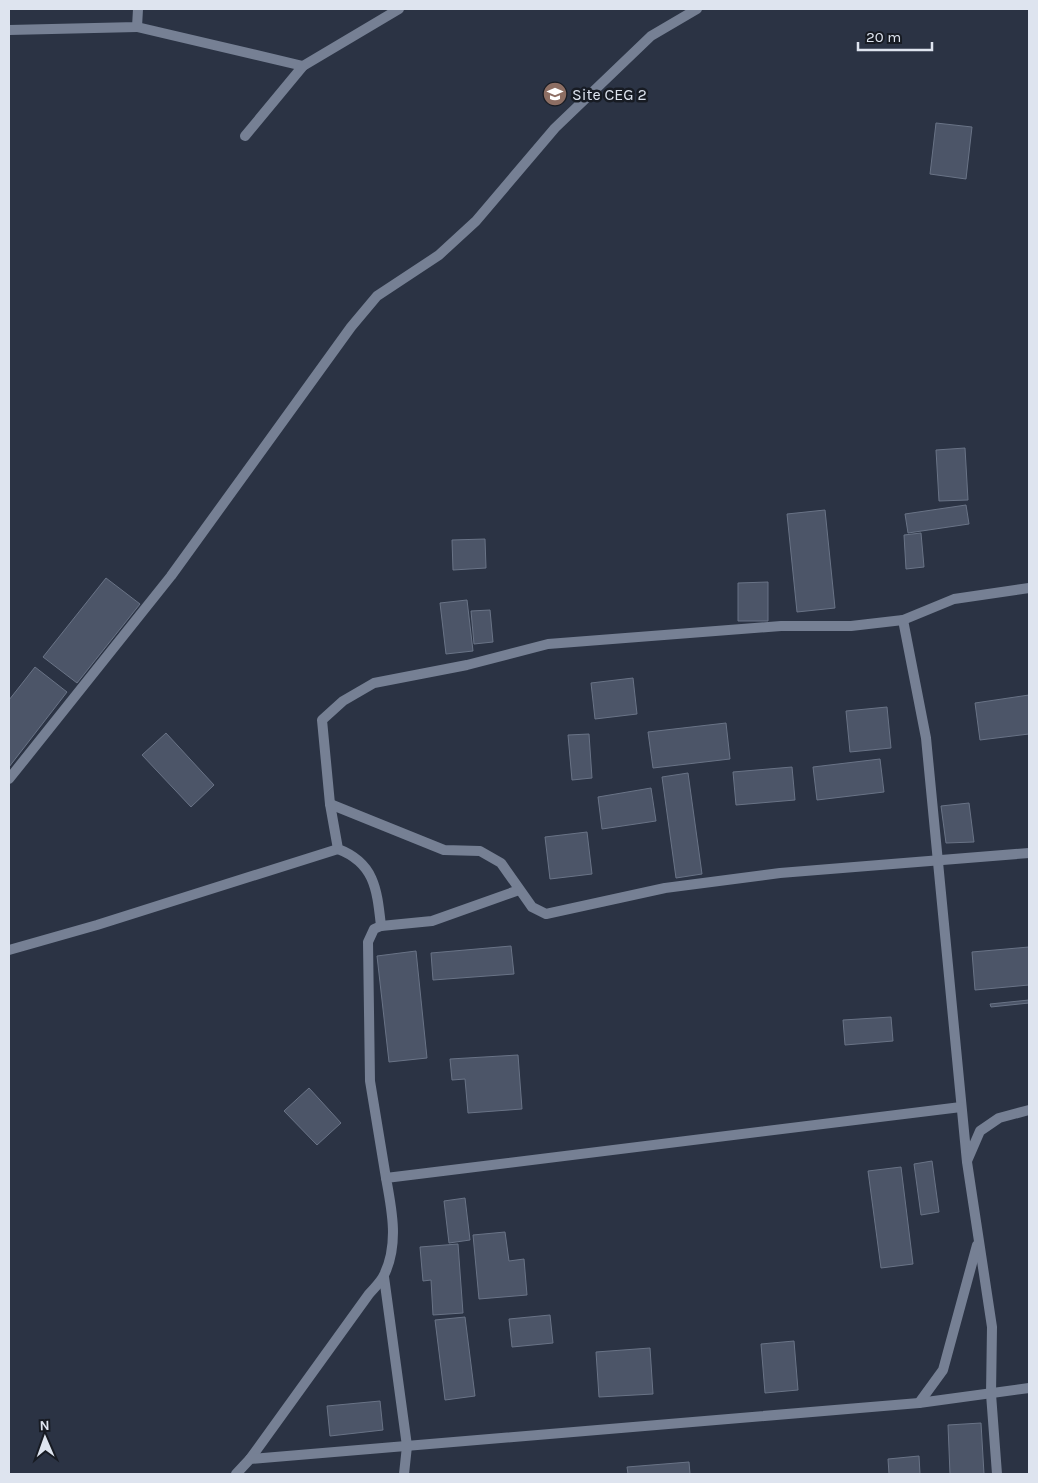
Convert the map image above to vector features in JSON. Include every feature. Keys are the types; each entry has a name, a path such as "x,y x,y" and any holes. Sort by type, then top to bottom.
{"street":[{"path":"137,27 138,9"},
{"path":"245,136 303,66 399,9"},
{"path":"9,779 171,576 351,327 377,296 439,255 476,221 555,128 651,36 697,9"},
{"path":"9,30 137,27 303,66"},
{"path":"338,850 330,804 322,720 343,701 374,683 467,666 548,644 781,626 851,626 903,620 954,599 1029,588"},
{"path":"903,620 926,738 967,1162 992,1327 992,1394 997,1474"},
{"path":"330,804 400,830 444,850 480,851 501,863 532,907 546,914 665,888 780,873 1029,854"},
{"path":"9,950 97,925 338,850 352,855 364,864 377,898 381,926"},
{"path":"404,1474 407,1446 384,1277 394,1234 370,1080 368,942 374,929 381,926 432,921 519,890"},
{"path":"386,1178 961,1106"},
{"path":"967,1162 980,1131 998,1118 1029,1110"},
{"path":"919,1403 943,1370 978,1242"},
{"path":"236,1474 250,1459 369,1294 384,1277"},
{"path":"250,1459 919,1403 965,1395 992,1394 1029,1388"}],"building":[{"path":"936,123 972,127 966,179 930,174"},
{"path":"965,448 968,500 939,501 936,450"},
{"path":"966,505 969,524 908,533 905,514"},
{"path":"825,510 835,608 797,612 787,514"},
{"path":"921,533 924,567 906,569 904,535"},
{"path":"485,539 486,568 453,570 452,540"},
{"path":"106,578 140,604 77,683 43,657"},
{"path":"768,582 768,621 738,621 738,583"},
{"path":"467,600 473,651 446,654 440,603"},
{"path":"490,610 493,642 474,644 471,611"},
{"path":"35,667 67,692 9,767 9,700"},
{"path":"633,678 637,714 595,719 591,683"},
{"path":"1029,695 1029,734 980,740 975,703"},
{"path":"887,707 891,748 850,752 846,711"},
{"path":"726,723 730,759 653,768 648,732"},
{"path":"166,733 214,785 191,807 142,755"},
{"path":"589,734 592,778 572,780 568,735"},
{"path":"880,759 884,792 817,800 813,767"},
{"path":"792,767 795,800 736,805 733,772"},
{"path":"688,773 702,874 676,878 662,777"},
{"path":"651,788 656,821 602,829 598,797"},
{"path":"969,803 974,842 946,843 941,806"},
{"path":"587,832 592,874 550,879 545,837"},
{"path":"511,946 514,974 433,980 431,953"},
{"path":"1029,947 1029,985 975,990 972,952"},
{"path":"416,951 427,1058 389,1062 377,956"},
{"path":"1029,1000 1029,1003 991,1007 990,1004"},
{"path":"891,1017 893,1041 845,1045 843,1020"},
{"path":"518,1055 522,1109 468,1113 465,1079 452,1080 450,1059"},
{"path":"309,1088 341,1123 317,1145 284,1111"},
{"path":"932,1161 939,1212 921,1215 914,1164"},
{"path":"901,1167 913,1264 881,1268 868,1171"},
{"path":"465,1198 470,1240 449,1243 444,1201"},
{"path":"505,1232 509,1261 524,1259 527,1295 479,1299 473,1235"},
{"path":"458,1244 463,1313 433,1315 431,1280 423,1281 420,1247"},
{"path":"550,1315 553,1343 512,1347 509,1319"},
{"path":"465,1317 475,1396 445,1400 435,1320"},
{"path":"794,1341 798,1390 765,1393 761,1344"},
{"path":"650,1348 653,1394 599,1397 596,1352"},
{"path":"380,1401 383,1430 330,1436 327,1406"},
{"path":"981,1423 984,1474 950,1474 948,1425"},
{"path":"919,1456 920,1474 889,1474 888,1459"},
{"path":"689,1462 690,1474 628,1474 627,1467"}],"place":[{"name":"Site CEG 2","path":"555,94"}]}
